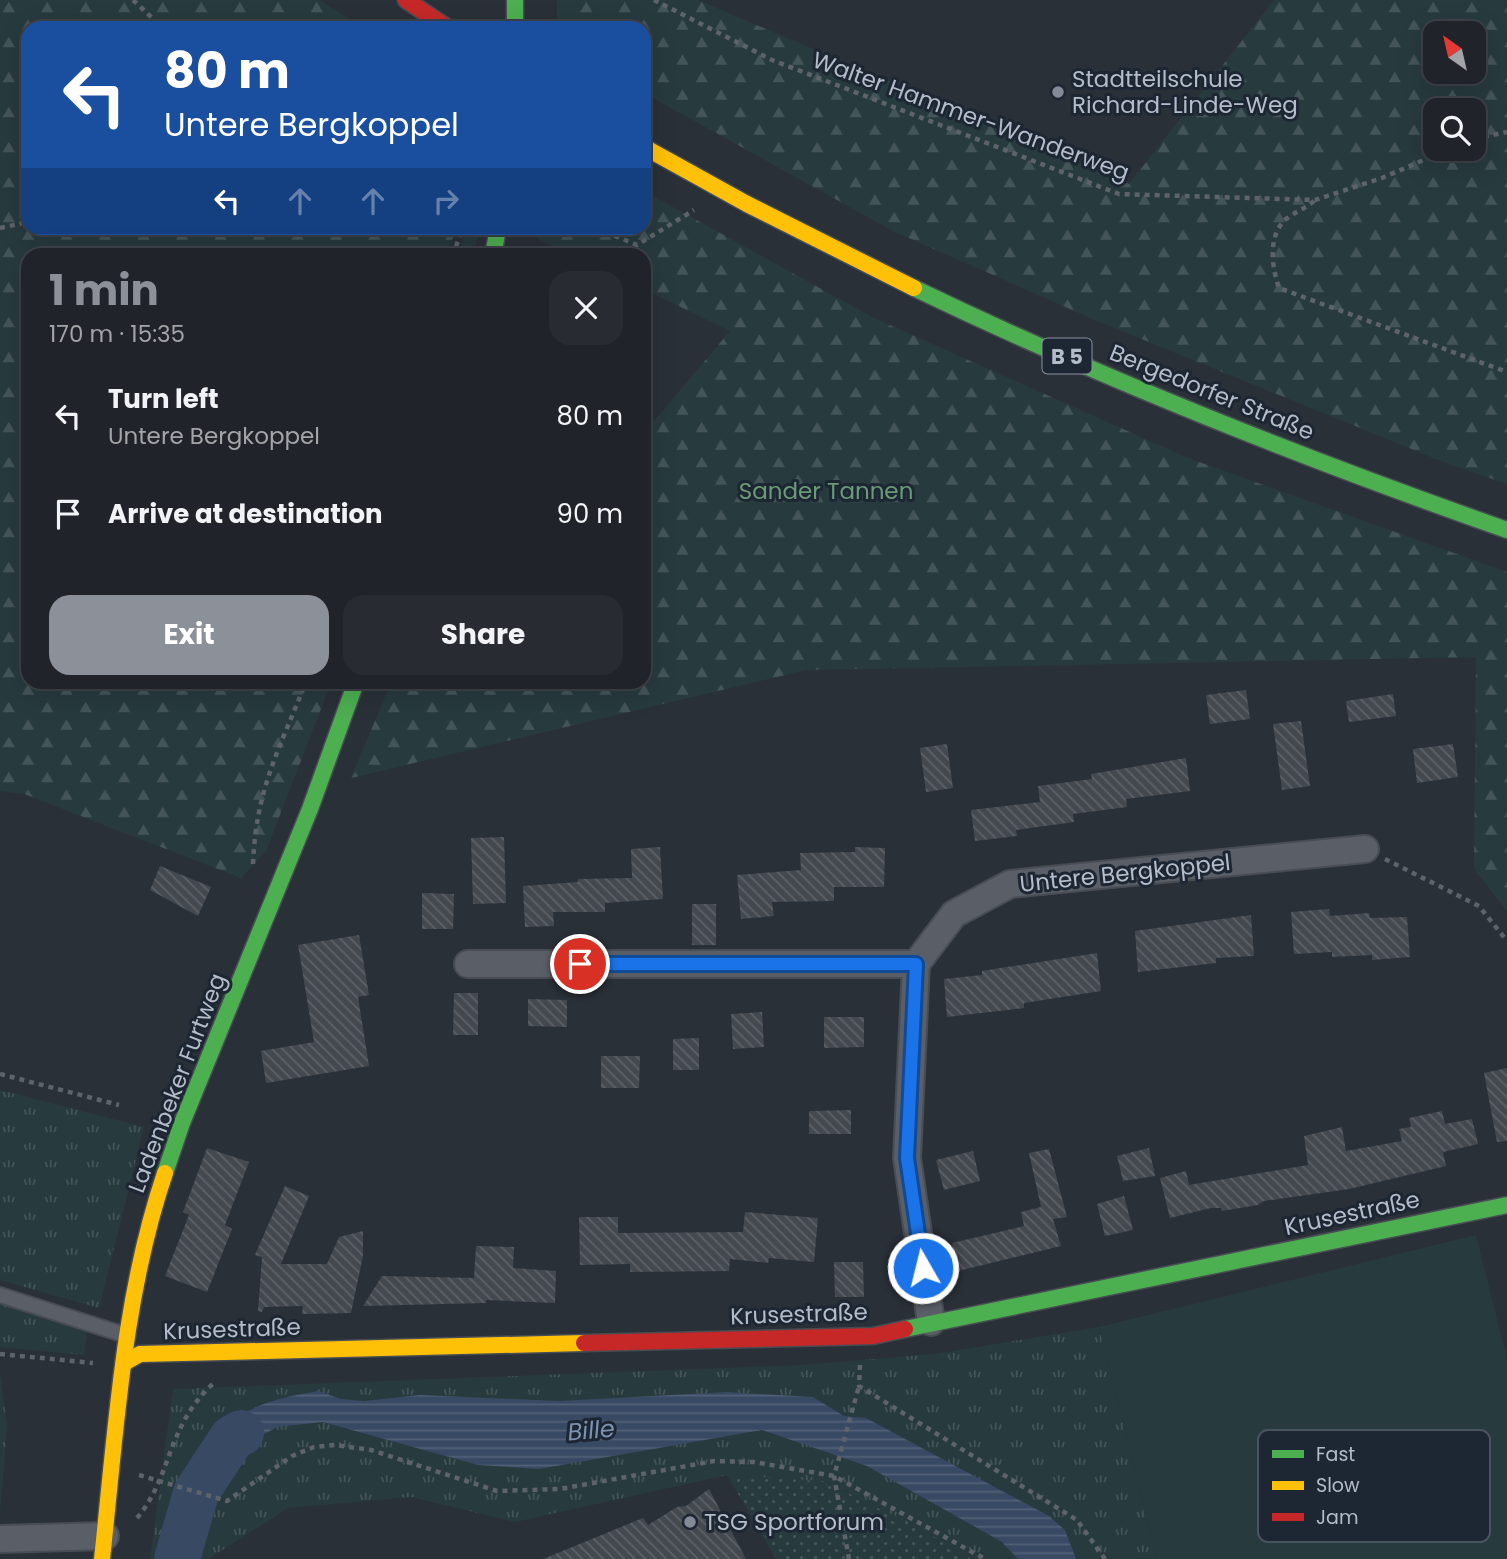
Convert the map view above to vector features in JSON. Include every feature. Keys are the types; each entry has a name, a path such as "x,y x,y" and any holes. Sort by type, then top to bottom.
{"street":[{"path":"406,0 438,21"},
{"path":"515,0 515,21"},
{"name":"Bergedorfer Straße","path":"651,151 889,276 1156,396 1431,505 1507,530"},
{"name":"Ladenbeker Furtweg","path":"104,1547 127,1336 153,1208 182,1123 310,808 353,689"},
{"name":"Untere Bergkoppel","path":"916,964 954,914 1010,884 1365,849"},
{"path":"468,964 916,964 907,1158 931,1322"},
{"name":"Krusestraße","path":"124,1363 140,1354 862,1336 1507,1205"},
{"path":"0,1539 104,1547"}],"lane":[{"path":"0,1295 127,1336"}],"path":[{"path":"133,0 156,21"},
{"name":"Walter Hammer-Wanderweg","path":"654,0 772,60 1119,194 1315,200 1423,160"},
{"path":"1486,136 1507,132"},
{"path":"613,235 638,245 704,203 711,184"},
{"path":"1315,200 1284,220 1275,242 1271,265 1279,288 1507,372"},
{"path":"0,228 21,224"},
{"path":"252,874 254,825 267,771 303,689"},
{"path":"1365,849 1479,906 1507,941"},
{"path":"0,1074 119,1105"},
{"path":"849,1559 834,1476 859,1386 862,1336"},
{"path":"0,1354 98,1364"},
{"path":"136,1520 155,1491 177,1431 191,1407 217,1381"},
{"path":"859,1386 1077,1520 1105,1559"},
{"path":"175,1484 227,1501 292,1456 314,1447 335,1445 371,1450 497,1491 560,1489 714,1461 754,1462 834,1476 985,1559"}],"green space":[{"path":"0,0 319,0 353,21 21,21 21,235 454,235 449,248 21,248 21,689 329,689 266,851 241,878 24,794 0,791"},
{"path":"557,0 698,0 1129,184 1274,0 1507,0 1507,484 1441,461 1095,320 893,231 651,97 651,21 557,21"},
{"name":"Sander Tannen","path":"651,195 874,318 1188,458 1507,572 1507,911 1474,869 1476,657 806,670 351,778 388,689 651,689 651,425 730,331 651,292 651,248 558,248 538,239 538,235 651,235"},
{"path":"464,235 478,235 475,248 461,248"},
{"path":"0,1090 144,1127 99,1308 0,1280"},
{"path":"1476,1235 1507,1359 1507,1559 1157,1559 1099,1327"},
{"path":"0,1304 87,1332 84,1355 0,1347"},
{"path":"1099,1327 1157,1559 971,1559 909,1522 857,1499 834,1482 727,1475 515,1522 411,1497 288,1508 208,1559 150,1559 173,1389 803,1365 935,1354"},
{"path":"0,1374 7,1425 0,1515"},
{"path":"727,1475 834,1482 857,1499 909,1522 971,1559 776,1559"}],"water":[{"path":"318,1391 341,1399 364,1401 420,1395 559,1401 727,1392 813,1397 844,1416 866,1418 1049,1516 1065,1530 1076,1559 1018,1559 1002,1542 867,1466 762,1430 539,1469 478,1465 323,1422 277,1427 248,1443 211,1489 192,1471 218,1436 244,1413 276,1400"}],"building":[{"path":"1246,690 1250,719 1210,724 1206,695"},
{"path":"1393,694 1396,716 1349,722 1346,701"},
{"path":"1301,721 1310,786 1282,790 1273,724"},
{"path":"947,744 953,788 926,792 920,748"},
{"path":"1453,744 1458,777 1417,783 1413,749"},
{"path":"1186,758 1190,791 1126,799 1127,807 1073,814 1074,822 1016,830 1017,836 975,841 971,810 1040,802 1038,786 1092,779 1091,774"},
{"path":"504,837 506,903 473,904 471,838"},
{"path":"660,847 663,899 605,903 605,912 553,912 554,926 525,927 523,886 578,882 578,879 632,878 631,849"},
{"path":"855,847 885,848 884,887 834,887 834,901 772,902 774,916 741,919 737,875 801,870 800,853 855,852"},
{"path":"160,866 211,887 198,916 150,890"},
{"path":"422,893 454,894 453,929 422,929"},
{"path":"692,904 716,904 716,945 692,945"},
{"path":"1329,909 1330,916 1369,913 1370,918 1407,917 1410,957 1372,960 1372,955 1332,957 1332,952 1294,954 1291,912"},
{"path":"1251,915 1254,956 1216,958 1216,963 1138,972 1135,931"},
{"path":"359,935 369,995 358,997 369,1066 266,1083 261,1051 314,1042 298,945"},
{"path":"1097,953 1101,991 1024,1003 1024,1008 947,1017 944,979 982,975 982,971"},
{"path":"454,993 478,993 478,1035 453,1035"},
{"path":"528,999 567,1000 567,1027 528,1026"},
{"path":"762,1012 764,1047 733,1049 731,1014"},
{"path":"824,1017 864,1017 864,1047 824,1048"},
{"path":"699,1038 699,1070 673,1070 673,1039"},
{"path":"601,1056 640,1056 639,1088 601,1088"},
{"path":"1507,1068 1507,1141 1497,1142 1484,1073"},
{"path":"851,1110 851,1134 809,1134 809,1111"},
{"path":"1442,1111 1445,1124 1472,1119 1478,1144 1443,1152 1446,1166 1349,1189 1264,1201 1258,1205 1222,1211 1221,1208 1211,1208 1170,1218 1160,1178 1186,1171 1189,1185 1308,1165 1304,1136 1342,1127 1346,1151 1402,1141 1399,1129 1411,1127 1409,1118"},
{"path":"207,1148 249,1162 225,1225 232,1229 207,1292 165,1276 189,1215 183,1212"},
{"path":"1149,1148 1155,1176 1123,1181 1117,1156"},
{"path":"1049,1149 1067,1217 1053,1219 1061,1246 958,1271 952,1243 1024,1226 1021,1212 1041,1207 1029,1153"},
{"path":"973,1151 980,1181 944,1190 936,1160"},
{"path":"285,1186 309,1196 281,1264 327,1264 339,1237 363,1231 363,1256 351,1313 302,1314 303,1306 264,1307 262,1312 258,1311 262,1257 255,1255"},
{"path":"1124,1196 1133,1230 1105,1236 1097,1204"},
{"path":"745,1212 818,1218 814,1262 769,1258 768,1263 730,1259 729,1271 630,1272 630,1264 580,1265 579,1217 618,1217 618,1233 743,1232"},
{"path":"476,1246 514,1247 513,1268 556,1271 555,1303 486,1300 486,1303 363,1306 382,1276 474,1278"},
{"path":"834,1262 863,1262 864,1297 835,1297"},
{"name":"TSG Sportforum","path":"709,1489 746,1559 543,1559 643,1518 648,1525 677,1507 686,1506"}],"waterway":[{"name":"Bille","path":"177,1559 196,1493 232,1438 241,1433"}],"traffic: fast":[{"path":"515,0 515,21"},
{"path":"494,248 497,235"},
{"path":"914,288 1133,387 1356,475 1507,530"},
{"path":"165,1173 182,1123 310,809 353,689"},
{"path":"905,1329 1507,1205"}],"traffic: slow":[{"path":"651,151 747,204 914,288"},
{"path":"102,1559 130,1316 139,1267 165,1173"},
{"path":"124,1363 140,1354 584,1343"}],"traffic: jam":[{"path":"406,0 438,21"},
{"path":"584,1343 873,1336 905,1329"}],"place":[{"name":"Stadtteilschule Richard-Linde-Weg","path":"1058,92"},
{"name":"TSG Sportforum","path":"690,1522"}],"route":[{"path":"580,964 916,964 907,1158 923,1268"}]}
